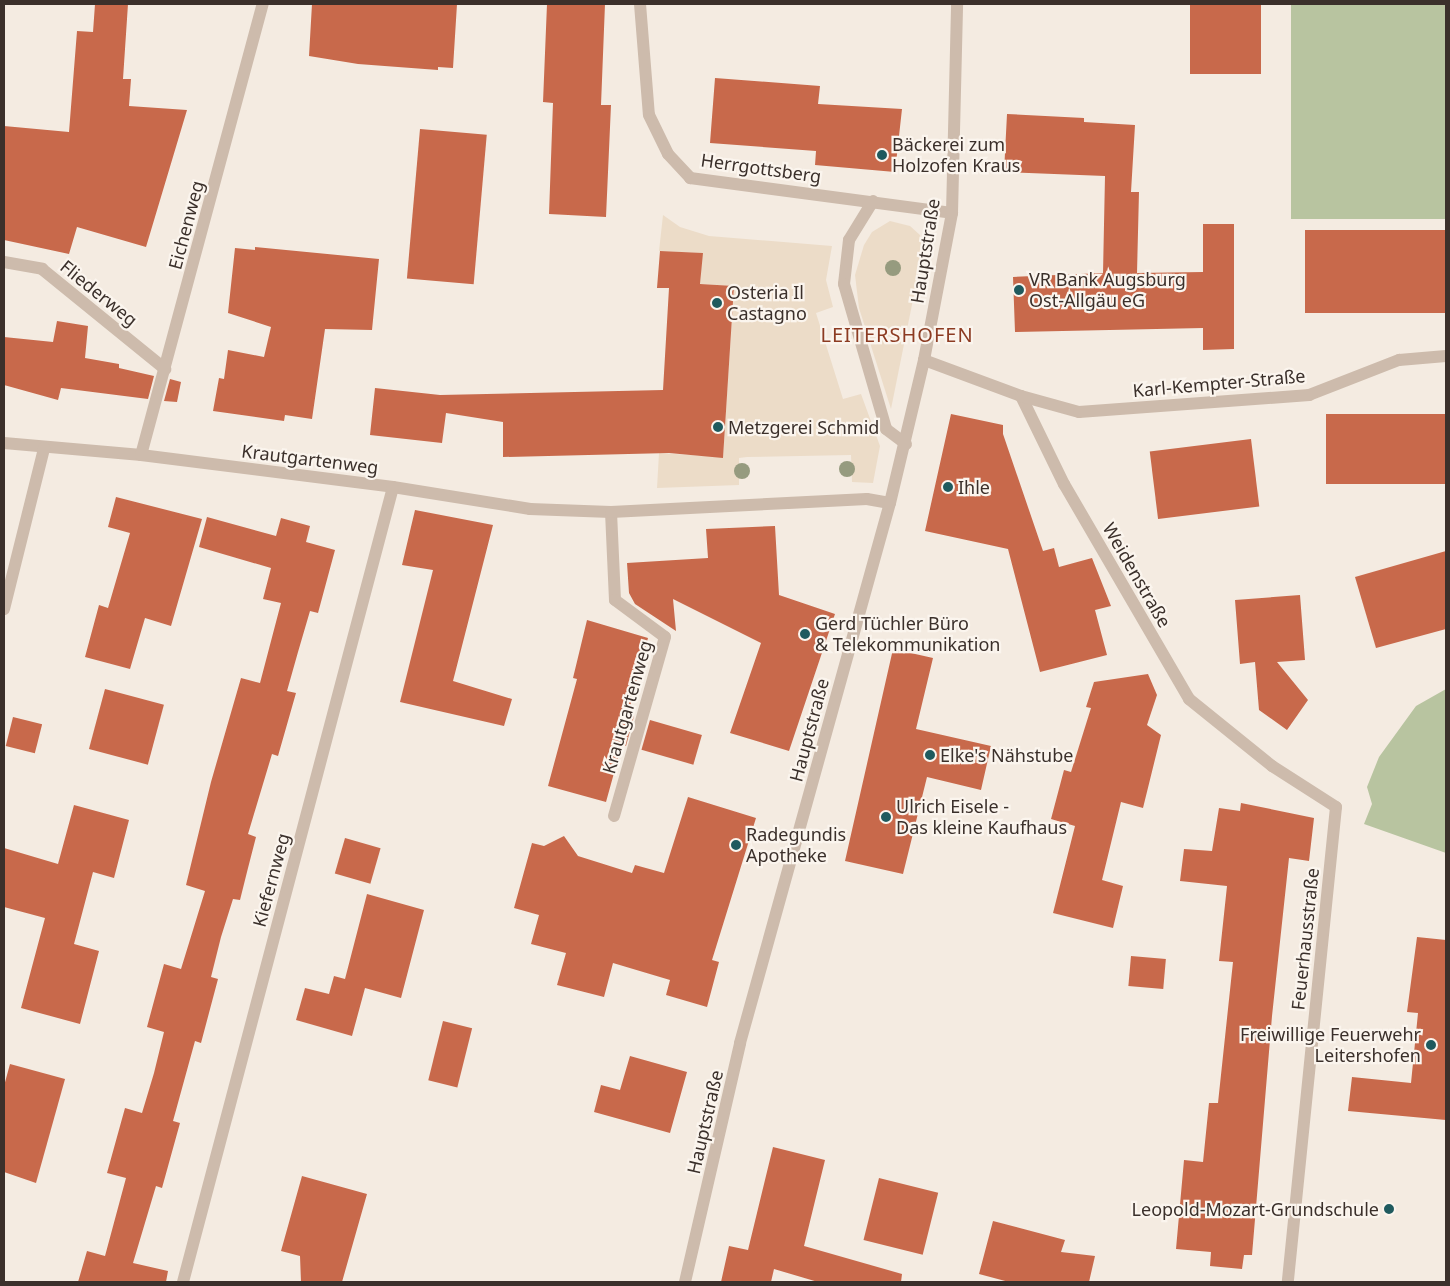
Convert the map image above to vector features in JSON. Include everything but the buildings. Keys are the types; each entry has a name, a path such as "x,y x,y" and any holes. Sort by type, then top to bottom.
{"street":[{"name":"Eichenweg","path":"141,455 263,4"},
{"name":"Herrgottsberg","path":"640,4 649,115 668,154 690,178 952,213"},
{"name":"Hauptstraße","path":"686,1282 740,1043 906,444 924,360 952,213 957,4"},
{"path":"872,201 849,240 844,284 886,429 906,444"},
{"name":"Fliederweg","path":"4,262 42,269 165,369"},
{"name":"Karl-Kempter-Straße","path":"1021,396 1079,412 1309,395 1399,360 1446,356"},
{"path":"924,360 1021,396"},
{"name":"Weidenstraße","path":"1021,396 1064,484 1189,699 1272,766 1336,807"},
{"name":"Krautgartenweg","path":"4,443 141,455 393,487 530,509 611,512 867,499 890,503"},
{"path":"4,609 44,448"},
{"name":"Kiefernweg","path":"183,1282 393,487"},
{"name":"Krautgartenweg","path":"611,512 616,600 665,637 614,816"},
{"name":"Feuerhausstraße","path":"1288,1282 1336,807"}],"green space":[{"path":"1291,4 1446,4 1446,219 1291,219"},
{"path":"1446,689 1446,853 1364,824 1372,804 1367,787 1379,757 1416,706"}],"shaded area":[{"path":"663,215 680,227 709,236 832,246 826,280 833,307 816,313 843,399 861,394 880,446 873,483 852,482 851,455 747,457 739,458 739,485 657,488 659,453 723,457 734,286 700,284 702,253 659,251"},
{"path":"890,221 910,226 920,235 923,250 891,409 859,308 855,275 864,245 872,232"}],"place":[{"name":"Bäckerei zum Holzofen Kraus","path":"882,155"},
{"name":"VR Bank Augsburg Ost-Allgäu eG","path":"1019,290"},
{"name":"Osteria Il Castagno","path":"717,303"},
{"name":"Metzgerei Schmid","path":"718,427"},
{"name":"Ihle","path":"948,487"},
{"name":"Gerd Tüchler Büro & Telekommunikation","path":"805,634"},
{"name":"Elke's Nähstube","path":"930,755"},
{"name":"Ulrich Eisele - Das kleine Kaufhaus","path":"886,817"},
{"name":"Radegundis Apotheke","path":"736,845"},
{"name":"Freiwillige Feuerwehr Leitershofen","path":"1431,1045"},
{"name":"Leopold-Mozart-Grundschule","path":"1389,1209"}],"district":[{"name":"LEITERSHOFEN","path":"897,334"}]}
